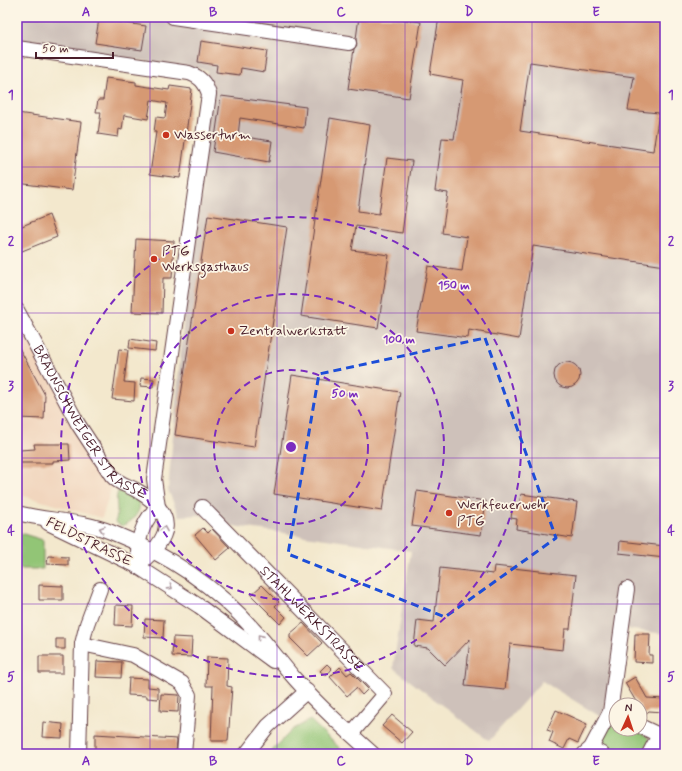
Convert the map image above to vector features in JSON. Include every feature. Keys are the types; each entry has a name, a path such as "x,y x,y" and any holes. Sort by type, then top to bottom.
{"street":[{"path":"173,17 207,20 349,43"},
{"path":"17,48 189,73 202,80 207,86 209,94 154,479 158,507 165,516 166,530 155,551 137,566"},
{"name":"BRAUNSCHWEIGER STRASSE","path":"17,310 78,424 112,476 117,482 135,489 158,507"},
{"path":"137,566 138,543 150,514 158,507"},
{"name":"STAHLWERKSTRASSE","path":"202,508 385,694 351,734"},
{"name":"FELDSTRASSE","path":"17,513 41,519 84,523 138,543 155,551"},
{"name":"FELDSTRASSE","path":"41,519 79,539 105,549 137,566"},
{"path":"155,551 208,585 231,606 254,630 306,691 374,754"},
{"path":"137,566 199,606 294,678"},
{"path":"79,754 82,644 87,624 100,589"},
{"path":"615,697 627,589"},
{"path":"82,644 133,655 182,684 188,695 184,754"},
{"path":"246,754 268,726 306,691"},
{"path":"592,752 608,722"},
{"path":"648,729 662,735 649,754"}],"highlighted area":[{"path":"485,338 556,538 445,617 288,554 319,374"}],"shaded area":[{"path":"17,17 665,17 665,634 617,628 605,710 601,717 542,681 489,741 393,668 411,551 227,525 200,515 179,516 168,490 207,70 17,42"},
{"path":"17,318 91,453 112,486 102,518 17,494"}],"green space":[{"path":"118,491 134,497 138,501 139,505 139,509 134,518 122,526 115,522 117,514"},
{"path":"17,532 43,540 43,569 17,569"},
{"path":"310,720 346,754 269,754 292,730"},
{"path":"608,728 608,737 647,737 649,741 644,754 616,754 598,745"}],"building":[{"path":"359,17 387,17 421,22 409,98 348,89 354,49 357,45 356,39"},
{"path":"439,17 665,17 665,266 533,246 519,339 469,330 468,338 416,331 428,266 462,271 467,237 442,233 448,193 435,191 442,138 454,139 463,80 430,74","holes":["530,62 634,77 628,110 659,113 653,151 520,131"]},
{"path":"99,19 146,26 142,50 95,43"},
{"path":"201,41 267,51 264,72 241,68 240,75 216,72 217,65 198,62"},
{"path":"106,78 136,82 136,85 169,90 170,86 192,89 180,178 150,174 156,132 154,132 156,117 165,118 167,103 151,100 148,119 124,115 122,130 119,129 118,137 98,134 101,112 96,112 98,100 103,100"},
{"path":"221,96 306,107 304,128 240,118 238,136 272,141 269,162 213,152"},
{"path":"17,113 81,122 72,190 17,183"},
{"path":"330,118 370,125 358,211 379,214 387,158 412,161 402,233 356,226 352,250 389,255 378,328 301,316"},
{"path":"49,215 57,237 17,253 17,228"},
{"name":"Zentralwerkstatt","path":"208,215 287,227 254,447 175,435"},
{"name":"PTG Werksgasthaus","path":"136,239 174,241 172,278 163,278 162,313 132,312"},
{"path":"130,339 156,343 155,351 129,348"},
{"path":"17,344 45,395 44,419 17,418"},
{"path":"119,349 128,350 124,382 135,383 134,401 112,399"},
{"path":"567,362 576,366 580,375 576,384 567,388 558,384 554,375 558,366"},
{"path":"292,375 400,392 382,511 274,494"},
{"path":"141,378 154,379 153,387 140,386"},
{"path":"34,444 69,444 70,460 53,461 53,463 20,463 20,450 35,449"},
{"name":"Werkfeuerwehr PTG","path":"417,491 486,501 481,535 412,526"},
{"path":"521,494 577,502 572,538 516,529 517,519 511,518 513,504 519,505"},
{"path":"203,528 208,533 212,529 230,548 216,560 195,535"},
{"path":"620,541 665,546 665,558 619,553"},
{"path":"48,556 68,557 68,565 47,564"},
{"path":"494,566 576,575 570,629 565,629 563,650 510,644 505,690 465,686 470,639 445,665 428,648 414,646 417,620 434,622 440,568 493,574"},
{"path":"39,585 63,586 63,600 39,600"},
{"path":"262,585 279,602 275,606 286,617 280,624 251,595"},
{"path":"116,605 133,606 132,626 115,625"},
{"path":"145,619 164,620 163,638 144,637"},
{"path":"303,623 322,643 308,656 290,638 290,634"},
{"path":"635,634 650,634 649,655 652,655 652,663 634,662"},
{"path":"173,637 192,638 191,657 172,656"},
{"path":"56,639 65,639 65,649 56,649"},
{"path":"39,656 63,656 63,673 39,673"},
{"path":"207,657 228,658 227,686 232,687 228,741 211,741 213,686 206,686"},
{"path":"97,661 122,662 121,678 96,677"},
{"path":"327,664 332,669 326,676 320,671"},
{"path":"340,667 347,675 351,672 368,689 362,695 356,688 347,696 330,677"},
{"path":"635,677 646,697 633,697 625,683"},
{"path":"129,678 148,679 148,687 158,688 158,699 147,698 147,696 128,695"},
{"path":"161,694 179,695 178,712 160,711"},
{"path":"648,698 664,699 663,712 648,712"},
{"path":"556,710 587,724 578,743 569,739 564,749 549,742 553,732 547,730"},
{"path":"392,715 412,732 402,743 382,726"},
{"path":"43,722 63,724 62,738 42,737"},
{"path":"95,734 177,739 176,754 122,753 95,750"}],"place":[{"name":"Wasserturm","path":"166,135"},
{"name":"PTG Werksgasthaus","path":"154,259"},
{"name":"Zentralwerkstatt","path":"231,331"},
{"name":"Werkfeuerwehr PTG","path":"449,513"}]}
